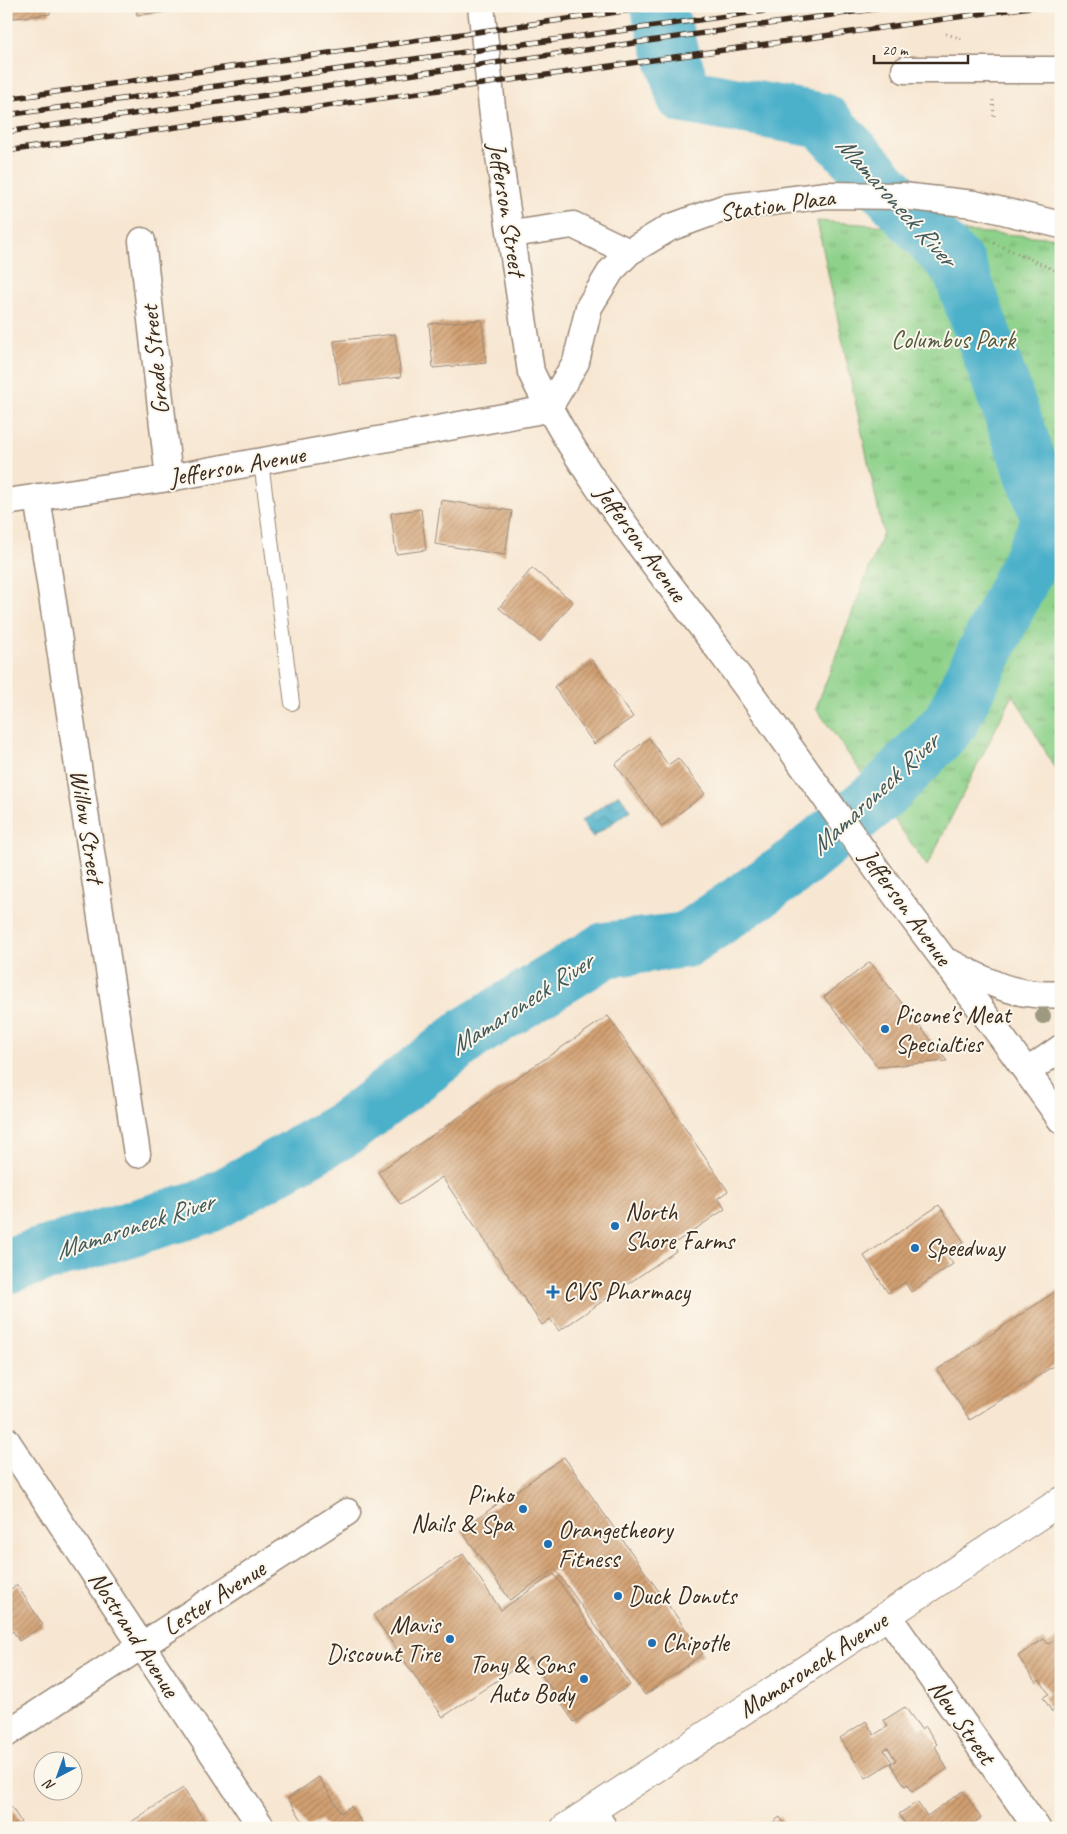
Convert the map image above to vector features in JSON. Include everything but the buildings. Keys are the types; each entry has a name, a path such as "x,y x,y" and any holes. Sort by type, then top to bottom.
{"main road":[{"name":"Mamaroneck Avenue","path":"565,1828 598,1819 888,1616 1061,1501"}],"street":[{"name":"Jefferson Street","path":"481,6 493,116 531,372 548,409"},
{"path":"905,70 1061,70"},
{"name":"Station Plaza","path":"548,409 576,362 589,307 611,271 629,252 669,228 724,208 826,195 902,196 974,204 1058,220"},
{"path":"512,234 573,225 629,252"},
{"name":"Grade Street","path":"142,241 169,478"},
{"name":"Jefferson Avenue","path":"6,502 169,478 548,409 611,504 797,756 884,880 1028,1071 1061,1120"},
{"name":"Willow Street","path":"37,498 138,1154"},
{"path":"944,959 989,984 1037,996 1061,994"},
{"path":"1028,1071 1061,1048"},
{"name":"Nostrand Avenue","path":"6,1440 140,1646 262,1828"},
{"name":"Lester Avenue","path":"6,1734 348,1512"},
{"name":"New Street","path":"888,1616 1037,1828"}],"lane":[{"path":"261,462 292,702"}],"path":[{"path":"1059,18 1061,24"},
{"path":"946,34 966,40"},
{"path":"992,92 994,118"},
{"path":"994,244 1061,272"}],"green space":[{"name":"Columbus Park","path":"817,221 1061,238 1061,779 1013,694 927,866 816,708 883,532"}],"water":[{"path":"619,794 630,810 593,837 581,821"}],"waterway":[{"name":"Mamaroneck River","path":"6,1266 209,1205 346,1128 471,1032 605,950 686,940 789,870 886,790 950,723 1050,521 959,267 823,121 684,96 658,6"}],"railway":[{"path":"6,99 659,6"},
{"path":"6,115 800,6"},
{"path":"6,132 896,6"},
{"path":"6,151 1037,6"}],"place":[{"name":"Picone's Meat Specialties","path":"885,1029"},
{"name":"North Shore Farms","path":"615,1226"},
{"name":"Speedway","path":"915,1248"},
{"name":"CVS Pharmacy","path":"553,1292"},
{"name":"Pinko Nails & Spa","path":"523,1509"},
{"name":"Orangetheory Fitness","path":"548,1544"},
{"name":"Duck Donuts","path":"618,1596"},
{"name":"Mavis Discount Tire","path":"450,1639"},
{"name":"Chipotle","path":"652,1643"},
{"name":"Tony & Sons Auto Body","path":"584,1679"}]}
